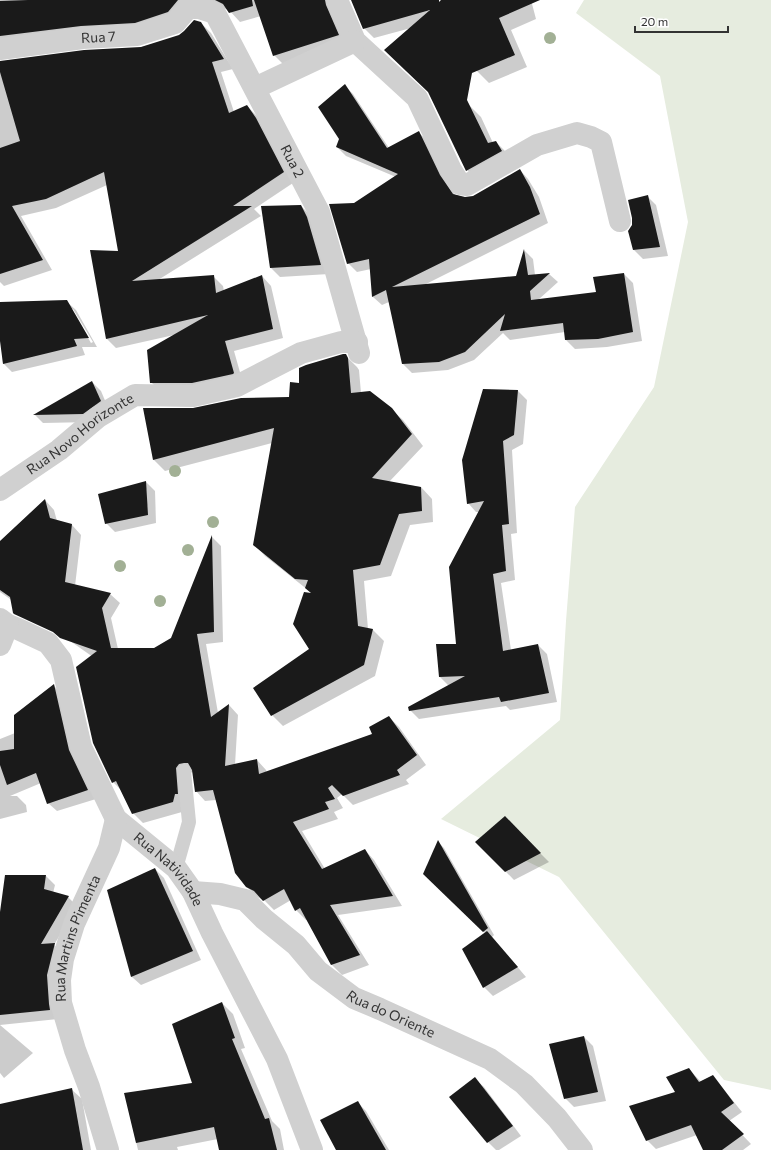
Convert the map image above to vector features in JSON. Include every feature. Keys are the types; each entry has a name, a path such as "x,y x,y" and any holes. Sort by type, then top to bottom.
{"street":[{"path":"337,0 356,40 417,98 451,170 460,184 467,185 537,145 577,133 601,142 620,221"},
{"name":"Rua 7","path":"0,49 83,38 137,35 175,23 188,4"},
{"name":"Rua 2","path":"188,4 215,13 319,212 358,347"},
{"path":"255,88 356,40"},
{"name":"Rua Novo Horizonte","path":"0,490 60,450 98,417 135,395 193,396 237,386 301,353 341,342 358,347"},
{"name":"Rua Natividade","path":"3,630 18,629 48,643 61,660 81,747 116,819 176,868 193,892 212,933 277,1059 312,1150"},
{"name":"Rua Martins Pimenta","path":"108,1150 61,1003 60,980 63,959 74,924 108,848 116,819"},
{"name":"Rua do Oriente","path":"193,892 220,894 245,900 264,919 296,945 318,971 354,998 490,1059 524,1084 557,1118 582,1150"}],"lane":[{"path":"176,868 189,822 184,771"}],"shaded area":[{"path":"584,0 771,0 771,1090 724,1080 559,877 441,819 560,720 575,507 654,387 688,222 660,76 576,13"}],"building":[{"path":"178,0 168,12 135,23 81,26 0,36 0,1"},
{"path":"215,0 252,0 253,6 229,13 223,4"},
{"path":"254,0 325,0 339,35 273,56"},
{"path":"351,0 439,0 439,2 441,0 540,0 499,18 515,55 472,73 467,100 488,143 496,141 502,151 466,171 428,92 384,50 430,10 363,29"},
{"path":"194,20 201,22 224,59 212,62 229,113 247,105 256,118 284,172 233,206 252,206 132,281 214,275 216,293 262,275 273,329 225,341 234,373 233,374 192,383 150,383 147,350 208,315 106,339 90,250 118,251 104,172 46,199 12,206 43,260 0,274 0,148 20,141 0,72 0,61 84,50 141,47 179,35"},
{"path":"345,84 387,148 419,131 440,175 453,194 465,197 473,196 520,169 530,187 540,214 392,287 516,276 524,249 528,275 550,273 530,291 531,300 596,292 593,277 624,273 633,332 598,339 565,340 563,323 500,331 505,314 465,352 439,362 402,364 386,290 372,297 369,259 347,264 329,204 354,203 398,174 336,147 339,139 318,107"},
{"path":"648,195 660,247 633,250 628,231 632,225 632,218 628,200"},
{"path":"301,205 307,217 321,265 270,268 261,206"},
{"path":"67,300 89,338 74,339 77,346 3,364 0,341 0,302"},
{"path":"346,354 348,358 351,393 370,391 392,408 412,434 372,478 421,487 422,511 399,514 380,565 353,570 358,626 373,629 364,665 271,716 253,688 309,649 293,624 304,592 311,593 305,588 308,580 295,579 253,545 274,428 153,460 143,408 193,408 241,398 289,397 290,382 299,383 299,368"},
{"path":"92,381 101,401 83,414 33,415"},
{"path":"483,389 518,390 514,435 503,441 509,524 502,525 506,571 493,574 503,651 538,644 549,693 501,702 499,697 409,711 408,707 465,676 439,677 436,644 456,644 449,567 484,501 467,504 462,460"},
{"path":"146,481 148,515 105,524 98,494"},
{"path":"45,499 50,518 72,524 65,582 111,593 102,608 111,648 154,648 171,638 212,535 214,632 197,634 211,717 229,704 225,766 257,759 259,774 372,734 369,727 389,716 417,755 397,770 400,775 343,796 332,785 328,788 335,799 325,802 329,809 293,822 322,869 365,849 393,896 330,905 360,955 331,965 300,908 295,911 284,889 263,901 254,891 246,887 235,873 213,790 195,792 192,770 188,763 179,764 176,768 178,794 175,794 173,802 132,814 116,781 112,783 93,743 76,667 97,651 60,638 53,632 14,614 10,597 0,590 0,541"},
{"path":"54,684 69,750 88,790 47,804 36,773 7,785 0,765 0,751 14,749 14,715"},
{"path":"505,816 541,853 505,872 475,842"},
{"path":"438,840 488,928 483,932 423,874"},
{"path":"155,868 193,951 131,977 107,890"},
{"path":"5,875 46,875 44,889 69,896 41,944 55,943 47,975 50,1010 0,1015 0,912"},
{"path":"487,931 518,967 483,988 462,949"},
{"path":"222,1002 235,1038 232,1039 265,1119 269,1118 277,1150 219,1150 214,1127 136,1143 124,1093 192,1083 172,1024"},
{"path":"584,1036 598,1092 564,1099 549,1044"},
{"path":"689,1068 699,1082 713,1075 734,1103 721,1112 744,1134 722,1150 703,1150 691,1125 646,1141 629,1106 675,1092 666,1077"},
{"path":"475,1077 513,1126 487,1143 449,1097"},
{"path":"72,1088 83,1150 0,1150 0,1104"},
{"path":"358,1101 386,1150 336,1150 320,1120"}]}
